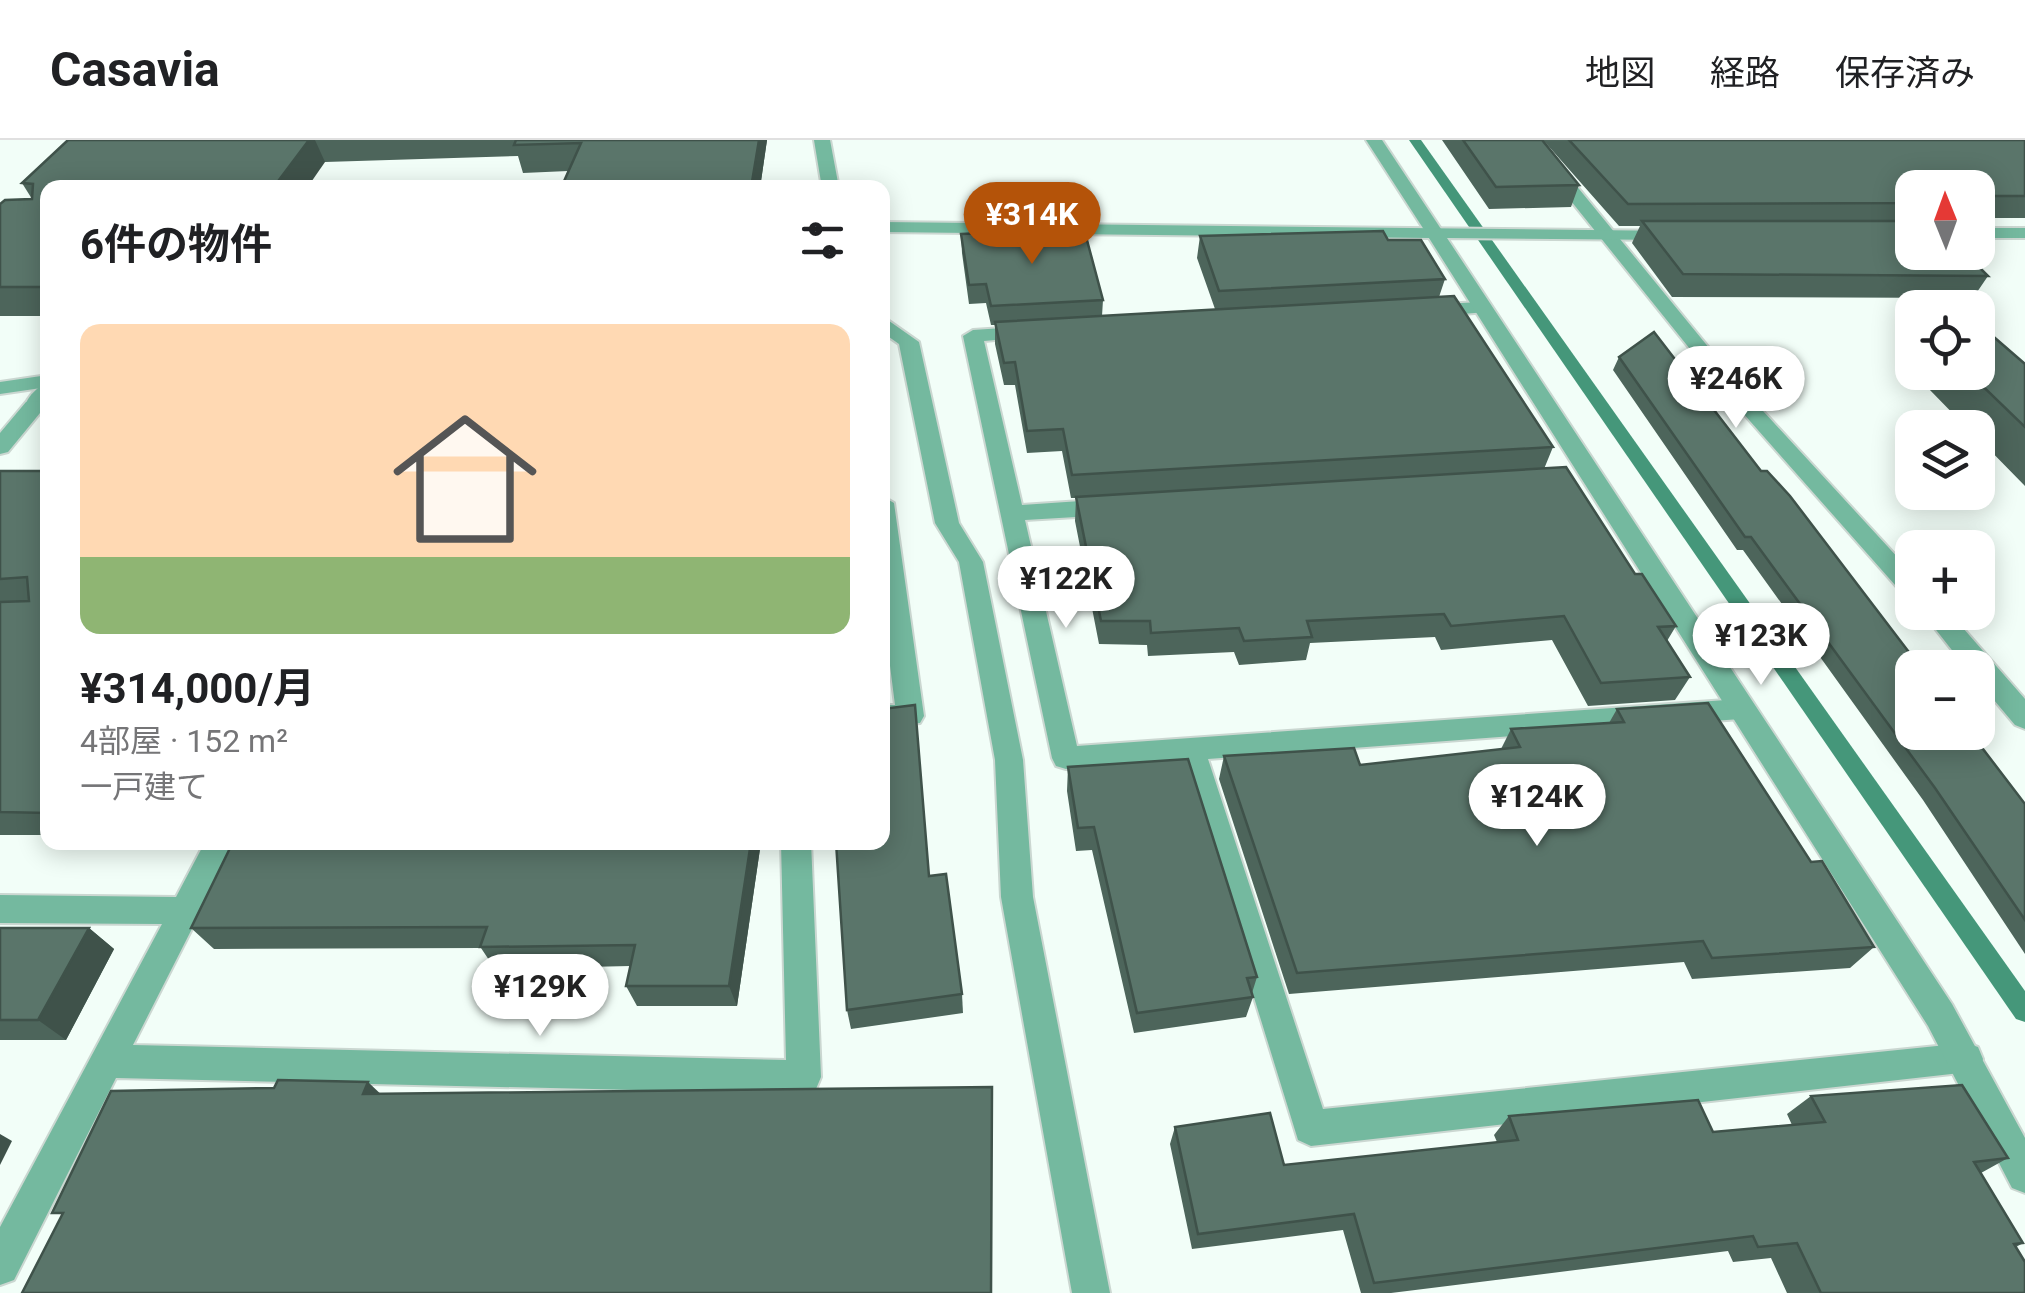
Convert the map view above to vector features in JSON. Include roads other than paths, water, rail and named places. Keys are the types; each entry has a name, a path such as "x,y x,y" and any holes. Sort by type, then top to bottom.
{"street":[{"path":"822,140 830,180"},
{"path":"1374,140 1436,235 1579,479 1740,708 1966,1059 2025,1175"},
{"path":"1530,140 1604,236 1734,390 1895,569"},
{"path":"890,228 1700,235"},
{"path":"1995,234 2025,233"},
{"path":"1402,312 1480,308"},
{"path":"890,328 910,342 947,523 971,562 1010,760 1017,898 1091,1293"},
{"path":"1051,331 973,336 1066,758 1740,708"},
{"path":"0,388 40,382"},
{"path":"0,447 40,404"},
{"path":"1012,513 1132,506"},
{"path":"890,563 910,716 890,716"},
{"path":"1949,630 2025,718"},
{"path":"1191,749 1311,1128 1966,1059"},
{"path":"0,1266 218,850"},
{"path":"106,1061 804,1077 796,850"},
{"path":"0,909 186,911"}],"waterway":[{"path":"1415,140 2025,1011"}]}
